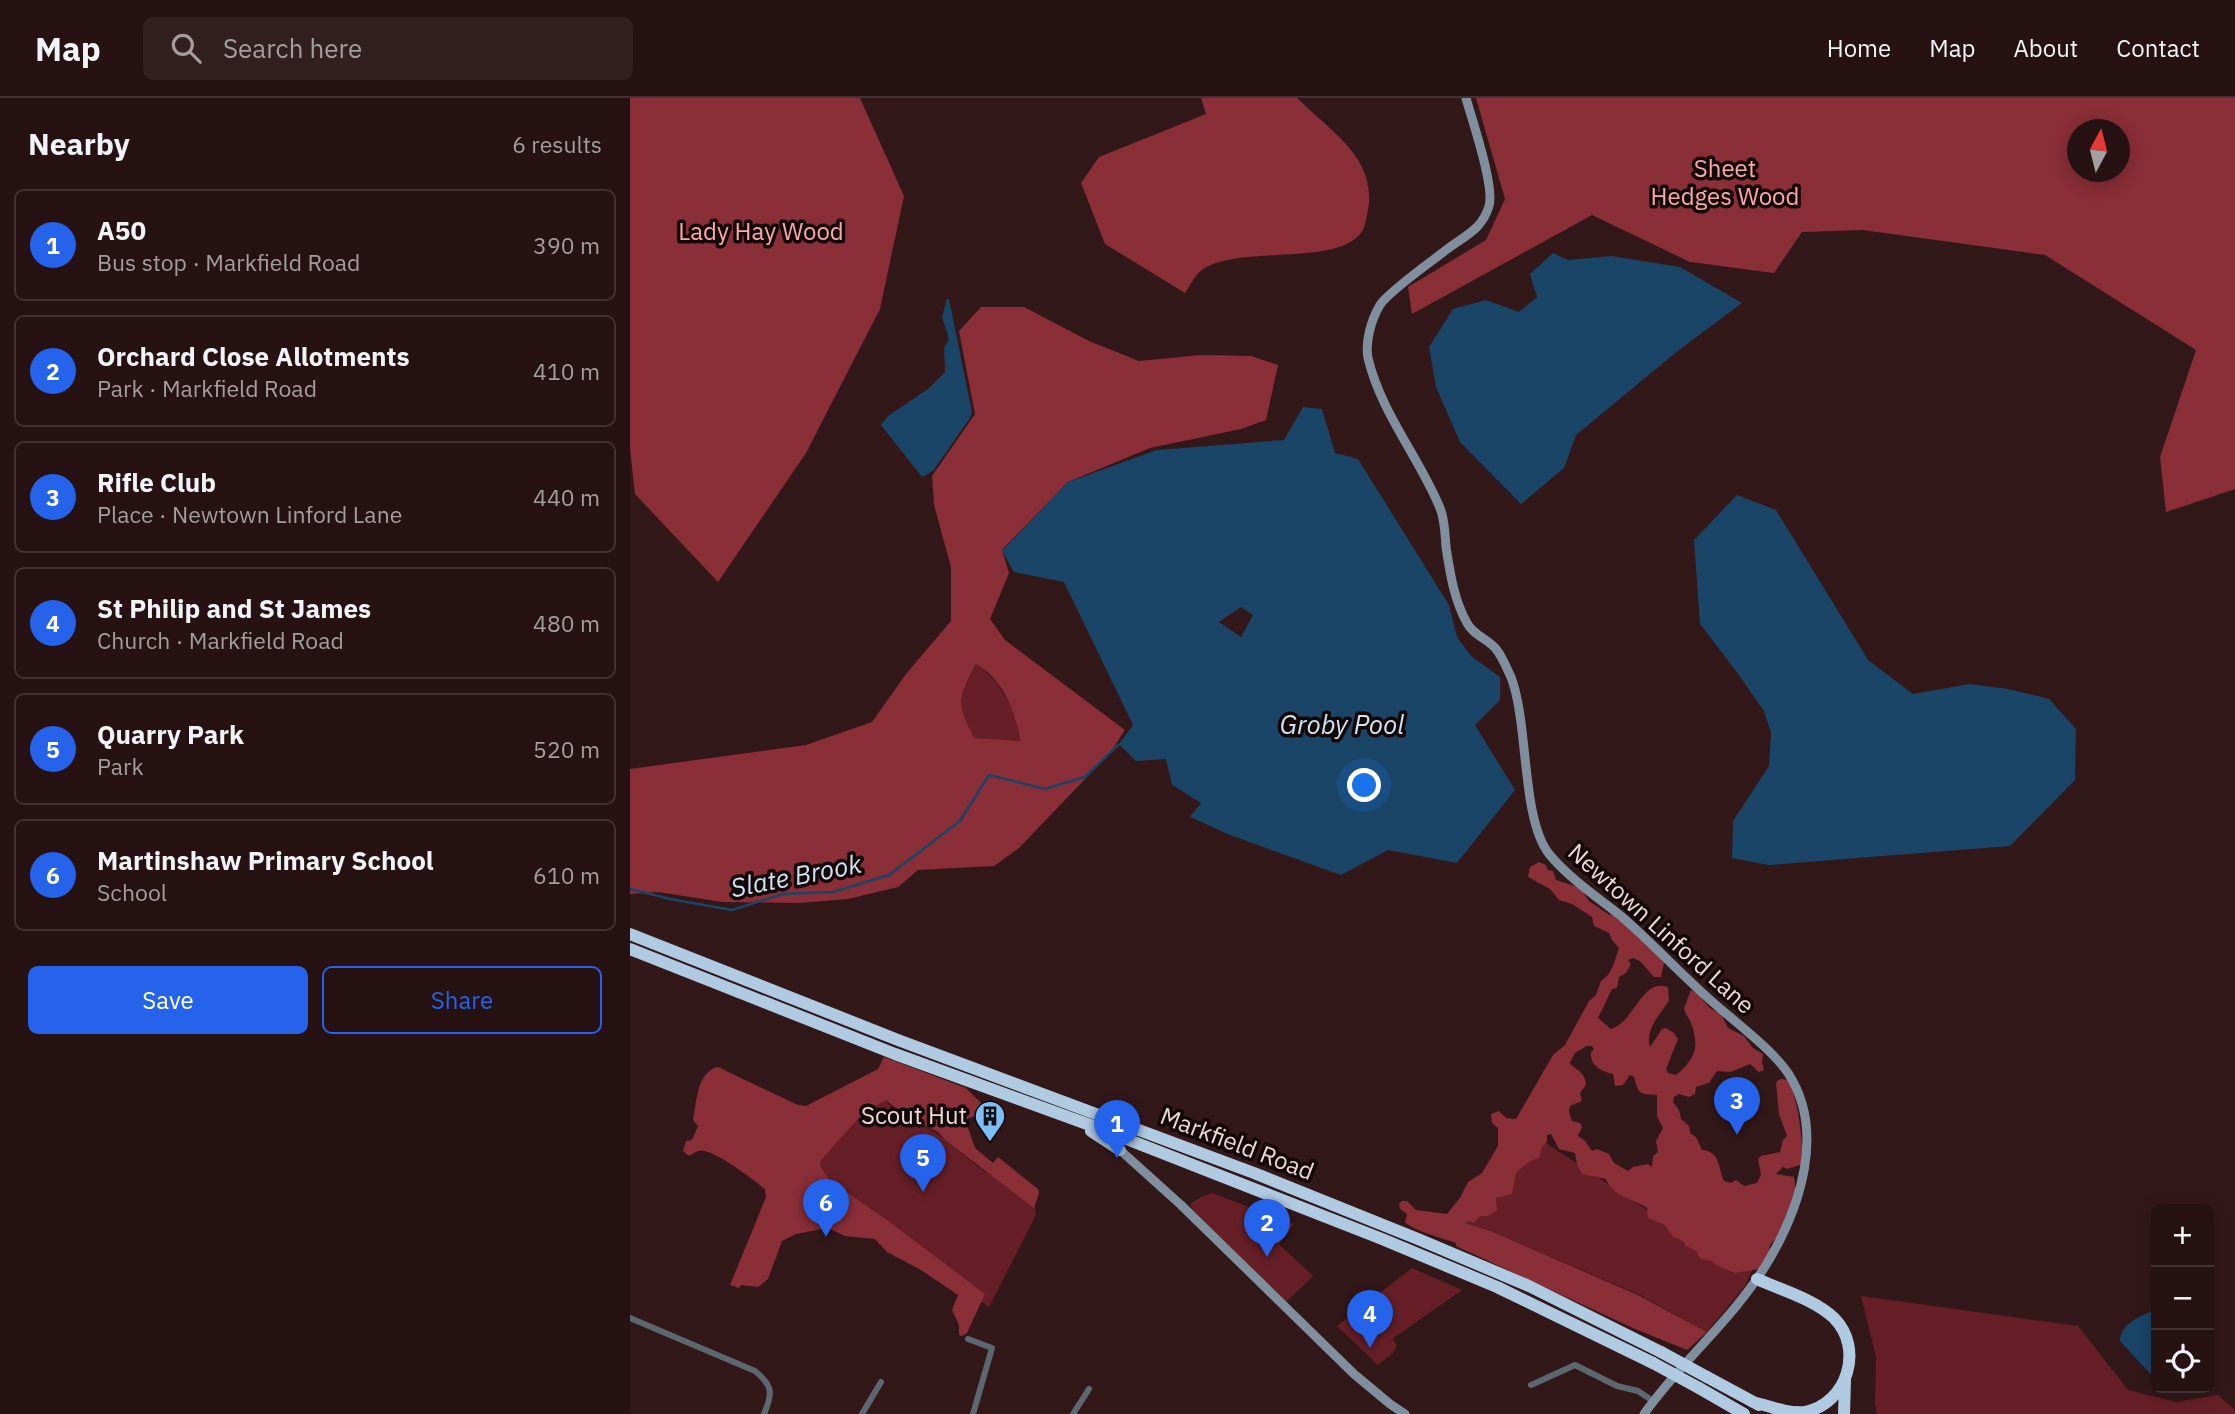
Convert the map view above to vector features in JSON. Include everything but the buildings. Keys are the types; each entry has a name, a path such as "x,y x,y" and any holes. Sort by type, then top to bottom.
{"highway":[{"name":"Markfield Road","path":"630,934 898,1040 1243,1168 1418,1239 1530,1286 1661,1352 1775,1414"},
{"name":"Markfield Road","path":"630,949 895,1054 1051,1110 1446,1266 1531,1303 1653,1363 1744,1414"},
{"path":"1051,1110 1120,1150"},
{"path":"1757,1279 1816,1306 1834,1319 1845,1333 1850,1345 1844,1414"},
{"path":"1752,1402 1787,1411 1805,1412 1826,1402 1846,1377"}],"street":[{"name":"Newtown Linford Lane","path":"1466,98 1485,164 1490,203 1474,232 1450,247 1380,304 1367,339 1368,358 1385,404 1442,513 1456,598 1469,628 1496,649 1511,678 1521,715 1534,814 1547,852 1643,935 1781,1065 1794,1085 1806,1132 1807,1159 1804,1180 1781,1237 1739,1304 1649,1408"},
{"path":"1120,1150 1174,1198 1354,1374 1405,1414"},
{"path":"630,1318 755,1371 768,1382 771,1398 764,1414"},
{"path":"968,1339 992,1348 973,1414"},
{"path":"1535,1372 1535,1383 1575,1365 1617,1385 1638,1391 1649,1408 1658,1414"},
{"path":"862,1414 881,1382"},
{"path":"1073,1414 1089,1389"}],"shaded area":[{"path":"977,663 997,683 1016,714 1020,741 974,739 964,716 962,701 966,685"},
{"path":"720,1067 803,1111 886,1100 892,1109 935,1132 985,1172 1014,1183 1034,1200 1036,1215 989,1307 806,1180 697,1134 700,1102 713,1068"},
{"path":"1532,1134 1685,1235 1754,1266 1745,1286 1707,1332 1638,1294 1493,1232 1463,1223"},
{"path":"1212,1193 1294,1224 1279,1244 1313,1276 1286,1302 1193,1210 1190,1204"},
{"path":"1412,1268 1462,1290 1392,1339 1397,1345 1394,1352 1378,1365 1337,1326"},
{"path":"1861,1296 2078,1326 2128,1390 2176,1402 2218,1395 2235,1410 2235,1414 1877,1414 1876,1357"}],"green space":[{"name":"Lady Hay Wood","path":"630,98 860,98 904,196 880,309 806,453 718,582 635,494 630,448"},
{"path":"1201,98 1297,98 1338,135 1360,162 1369,195 1363,230 1351,241 1335,248 1222,261 1202,270 1185,293 1105,244 1081,183 1099,157 1206,114"},
{"name":"Sheet Hedges Wood","path":"1476,98 2235,98 2235,489 2166,512 2160,457 2196,350 2045,255 1863,230 1802,232 1774,273 1690,262 1592,215 1412,314 1408,287 1486,240 1505,199"},
{"path":"981,307 1024,307 1089,341 1139,361 1201,355 1251,356 1278,365 1266,420 1241,429 1150,448 1068,482 1002,550 1009,573 990,619 1005,640 1125,730 1109,754 1019,848 994,866 918,870 898,887 848,899 799,903 722,902 658,892 630,894 630,769 806,745 872,722 906,674 951,621 951,567 934,505 932,476 975,414 959,331","holes":["976,664 985,670 1007,697 1016,719 1020,741 974,738 962,708 963,693"]},
{"path":"1539,862 1546,865 1548,870 1553,871 1556,880 1582,890 1589,901 1615,916 1659,955 1664,963 1661,977 1654,977 1640,961 1633,958 1628,960 1631,964 1626,973 1619,977 1617,988 1612,989 1598,1018 1611,1029 1626,1018 1644,994 1659,986 1668,987 1669,1001 1654,1023 1649,1040 1650,1047 1662,1029 1666,1028 1674,1033 1678,1039 1666,1069 1668,1073 1676,1075 1688,1064 1694,1052 1694,1032 1684,1008 1691,990 1710,1008 1721,1014 1728,1028 1744,1036 1753,1048 1763,1054 1764,1070 1759,1072 1750,1064 1731,1072 1717,1071 1709,1083 1696,1087 1695,1094 1689,1097 1679,1094 1674,1097 1673,1102 1681,1119 1689,1126 1690,1133 1696,1137 1702,1150 1716,1157 1724,1181 1731,1183 1736,1180 1744,1186 1757,1183 1761,1175 1758,1159 1780,1152 1787,1136 1779,1114 1776,1083 1781,1079 1790,1081 1800,1122 1803,1164 1787,1169 1783,1167 1776,1174 1794,1177 1793,1206 1787,1235 1779,1235 1770,1245 1768,1260 1759,1269 1735,1273 1712,1261 1701,1259 1696,1251 1673,1237 1665,1225 1648,1218 1647,1208 1613,1190 1606,1179 1582,1174 1575,1153 1559,1149 1551,1134 1547,1135 1547,1142 1542,1147 1539,1158 1516,1173 1512,1194 1496,1198 1497,1211 1480,1216 1474,1223 1465,1223 1493,1232 1638,1295 1707,1332 1687,1350 1633,1328 1456,1246 1456,1243 1415,1228 1405,1222 1407,1214 1400,1209 1399,1204 1407,1201 1416,1210 1447,1214 1468,1182 1482,1173 1498,1146 1498,1128 1492,1123 1491,1114 1499,1111 1506,1118 1516,1119 1553,1055 1565,1045 1589,1001 1596,995 1601,981 1613,966 1619,948 1609,933 1594,926 1592,917 1572,904 1559,900 1550,889 1528,877 1530,867","holes":["1592,1046 1592,1061 1601,1070 1613,1074 1615,1086 1623,1085 1630,1075 1634,1077 1641,1092 1657,1095 1657,1116 1663,1128 1656,1141 1658,1152 1653,1156 1652,1167 1648,1164 1633,1167 1628,1171 1614,1163 1609,1154 1597,1149 1592,1151 1578,1136 1582,1127 1580,1123 1572,1121 1569,1112 1570,1106 1582,1101 1580,1093 1586,1085 1583,1075 1570,1062 1575,1053"]},
{"path":"884,1057 966,1088 996,1118 997,1123 996,1125 976,1116 968,1118 967,1125 975,1148 993,1163 998,1157 1038,1189 1034,1208 938,1132 901,1113 886,1100 864,1112 821,1160 820,1166 830,1181 985,1294 967,1333 962,1336 959,1335 959,1325 952,1310 958,1295 921,1270 887,1252 875,1239 845,1236 828,1228 796,1234 782,1241 768,1279 758,1287 741,1285 739,1288 730,1285 766,1197 765,1189 712,1153 701,1151 689,1156 683,1151 686,1141 692,1140 698,1126 693,1120 701,1082 717,1067 798,1105 806,1106 878,1069"}],"water":[{"path":"1553,253 1568,260 1611,256 1680,267 1742,303 1679,350 1576,435 1564,468 1521,504 1460,442 1436,387 1429,347 1453,309 1486,300 1519,312 1537,297 1530,274"},
{"path":"947,299 972,412 933,471 922,477 881,425 888,416 928,389 945,372 944,348 949,339 942,317"},
{"name":"Groby Pool","path":"1303,407 1322,409 1335,453 1358,459 1449,605 1457,637 1471,656 1500,677 1500,700 1475,725 1515,790 1457,863 1388,850 1341,875 1230,835 1190,817 1201,803 1172,785 1166,759 1136,761 1119,744 1133,725 1064,582 1014,572 1002,551 1068,482 1157,450 1284,440","holes":["1241,607 1253,615 1241,637 1219,622"]},
{"path":"1737,495 1776,510 1868,660 1913,694 1969,684 2008,689 2049,699 2076,729 2075,780 2010,846 1769,865 1732,858 1733,821 1769,766 1771,733 1764,711 1700,624 1694,540"},
{"path":"2151,1311 2151,1375 2120,1341 2124,1329 2138,1317"}],"waterway":[{"name":"Slate Brook","path":"630,889 732,910 783,894 833,892 889,875 960,821 989,775 1045,789 1085,777 1119,744"}],"place":[{"name":"Rifle Club","path":"1737,1135"},
{"name":"Scout Hut","path":"990,1143"},
{"name":"A50","path":"1117,1158"},
{"name":"Quarry Park","path":"923,1192"},
{"name":"Martinshaw Primary School","path":"826,1237"},
{"name":"Orchard Close Allotments","path":"1267,1257"},
{"name":"St Philip and St James","path":"1370,1348"}]}
